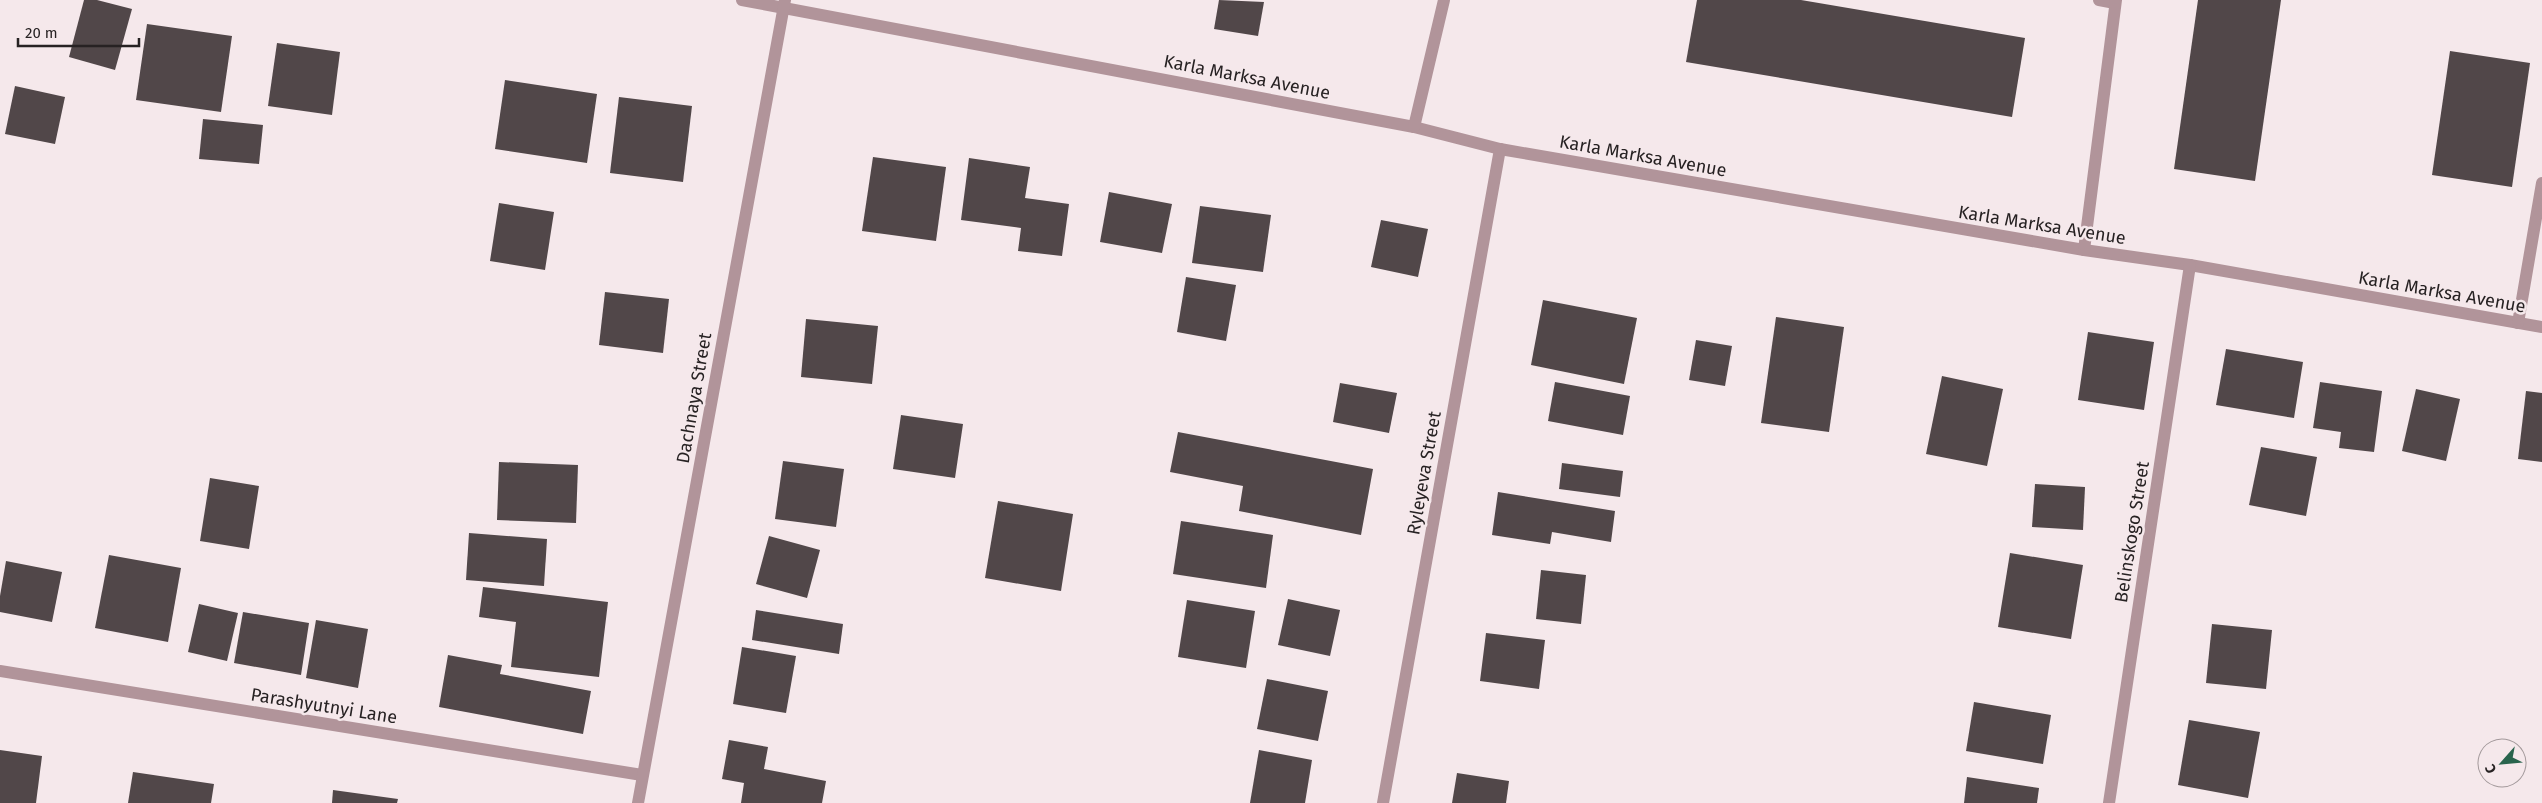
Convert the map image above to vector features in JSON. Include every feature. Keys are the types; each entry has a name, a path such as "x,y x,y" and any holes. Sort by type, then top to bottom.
{"street":[{"name":"Karla Marksa Avenue","path":"742,0 784,3 1414,127 1500,149 2542,327"},
{"path":"1414,127 1444,0"},
{"path":"2084,250 2115,1 2099,0"},
{"name":"Dachnaya Street","path":"638,803 784,3"},
{"name":"Ryleyeva Street","path":"1383,803 1500,149"},
{"path":"2518,323 2542,183"},
{"name":"Belinskogo Street","path":"2109,803 2190,266"},
{"name":"Parashyutnyi Lane","path":"0,671 642,775"}],"building":[{"path":"84,0 97,0 132,9 115,70 69,57"},
{"path":"1219,0 1264,2 1258,36 1214,29"},
{"path":"1697,0 1801,0 2025,38 2012,117 1686,62"},
{"path":"2198,0 2281,0 2255,181 2174,169"},
{"path":"147,24 232,36 221,112 136,100"},
{"path":"277,43 340,52 332,115 268,106"},
{"path":"2450,51 2530,63 2512,187 2432,175"},
{"path":"505,80 597,94 587,163 495,149"},
{"path":"15,86 65,97 55,144 5,134"},
{"path":"619,97 692,106 683,182 610,173"},
{"path":"203,119 263,125 259,164 199,159"},
{"path":"873,157 946,167 936,241 862,231"},
{"path":"969,158 1030,167 1025,198 1069,204 1062,256 1018,251 1021,228 961,220"},
{"path":"1109,192 1172,204 1162,253 1100,242"},
{"path":"499,203 554,212 545,270 490,261"},
{"path":"1200,206 1271,215 1263,272 1192,263"},
{"path":"1381,220 1428,229 1418,277 1371,267"},
{"path":"1186,277 1236,285 1226,341 1177,332"},
{"path":"605,292 669,299 663,353 599,345"},
{"path":"1543,300 1637,318 1624,384 1531,365"},
{"path":"1776,317 1844,327 1829,432 1761,423"},
{"path":"806,319 878,326 872,384 801,377"},
{"path":"2088,332 2154,342 2144,410 2078,400"},
{"path":"1696,340 1732,346 1725,386 1689,380"},
{"path":"2226,349 2303,362 2294,418 2216,405"},
{"path":"1942,376 2003,389 1987,466 1926,454"},
{"path":"1555,382 1630,396 1623,435 1548,421"},
{"path":"2320,382 2382,391 2374,452 2339,448 2341,432 2313,428"},
{"path":"1340,383 1397,393 1389,433 1333,422"},
{"path":"2416,389 2460,399 2446,461 2402,451"},
{"path":"2526,391 2542,393 2542,462 2518,459"},
{"path":"901,415 963,424 955,478 893,469"},
{"path":"1178,432 1373,469 1361,535 1239,511 1243,486 1170,472"},
{"path":"2261,447 2317,457 2306,516 2249,505"},
{"path":"783,461 844,469 836,527 775,519"},
{"path":"499,462 578,465 576,523 497,520"},
{"path":"1562,463 1623,471 1620,497 1559,489"},
{"path":"210,478 259,486 249,549 200,541"},
{"path":"2035,484 2085,487 2083,530 2032,527"},
{"path":"1498,492 1615,511 1611,542 1552,532 1550,544 1492,535"},
{"path":"998,501 1073,514 1061,591 985,578"},
{"path":"1181,521 1273,535 1266,588 1173,574"},
{"path":"469,533 547,539 544,586 466,580"},
{"path":"769,536 820,550 807,598 756,584"},
{"path":"2010,553 2083,565 2071,639 1998,627"},
{"path":"109,555 181,568 168,642 95,628"},
{"path":"6,561 62,572 52,622 0,612 0,596"},
{"path":"1541,570 1586,575 1581,624 1536,619"},
{"path":"483,587 608,602 599,677 511,667 516,622 479,617"},
{"path":"1288,599 1340,610 1330,656 1278,645"},
{"path":"1187,600 1255,611 1246,668 1178,657"},
{"path":"199,604 238,613 227,661 188,652"},
{"path":"756,610 843,624 839,654 752,640"},
{"path":"243,612 309,623 301,675 234,663"},
{"path":"316,620 368,629 358,688 306,678"},
{"path":"2212,624 2272,630 2266,689 2206,683"},
{"path":"1486,633 1545,640 1539,689 1480,681"},
{"path":"742,647 796,656 786,713 733,704"},
{"path":"448,655 502,665 500,674 591,691 583,734 439,707"},
{"path":"1267,679 1328,691 1318,741 1257,729"},
{"path":"1974,702 2051,715 2043,764 1966,751"},
{"path":"2189,720 2260,732 2248,798 2178,785"},
{"path":"729,740 768,747 764,769 826,781 822,803 741,803 744,783 722,779"},
{"path":"0,750 42,756 36,803 0,803"},
{"path":"1259,750 1312,760 1305,803 1250,803"},
{"path":"133,772 214,784 211,803 128,803"},
{"path":"1457,773 1509,781 1506,803 1452,803"},
{"path":"1967,777 2039,788 2037,803 1964,803"},
{"path":"333,790 398,799 397,803 332,803"}]}
